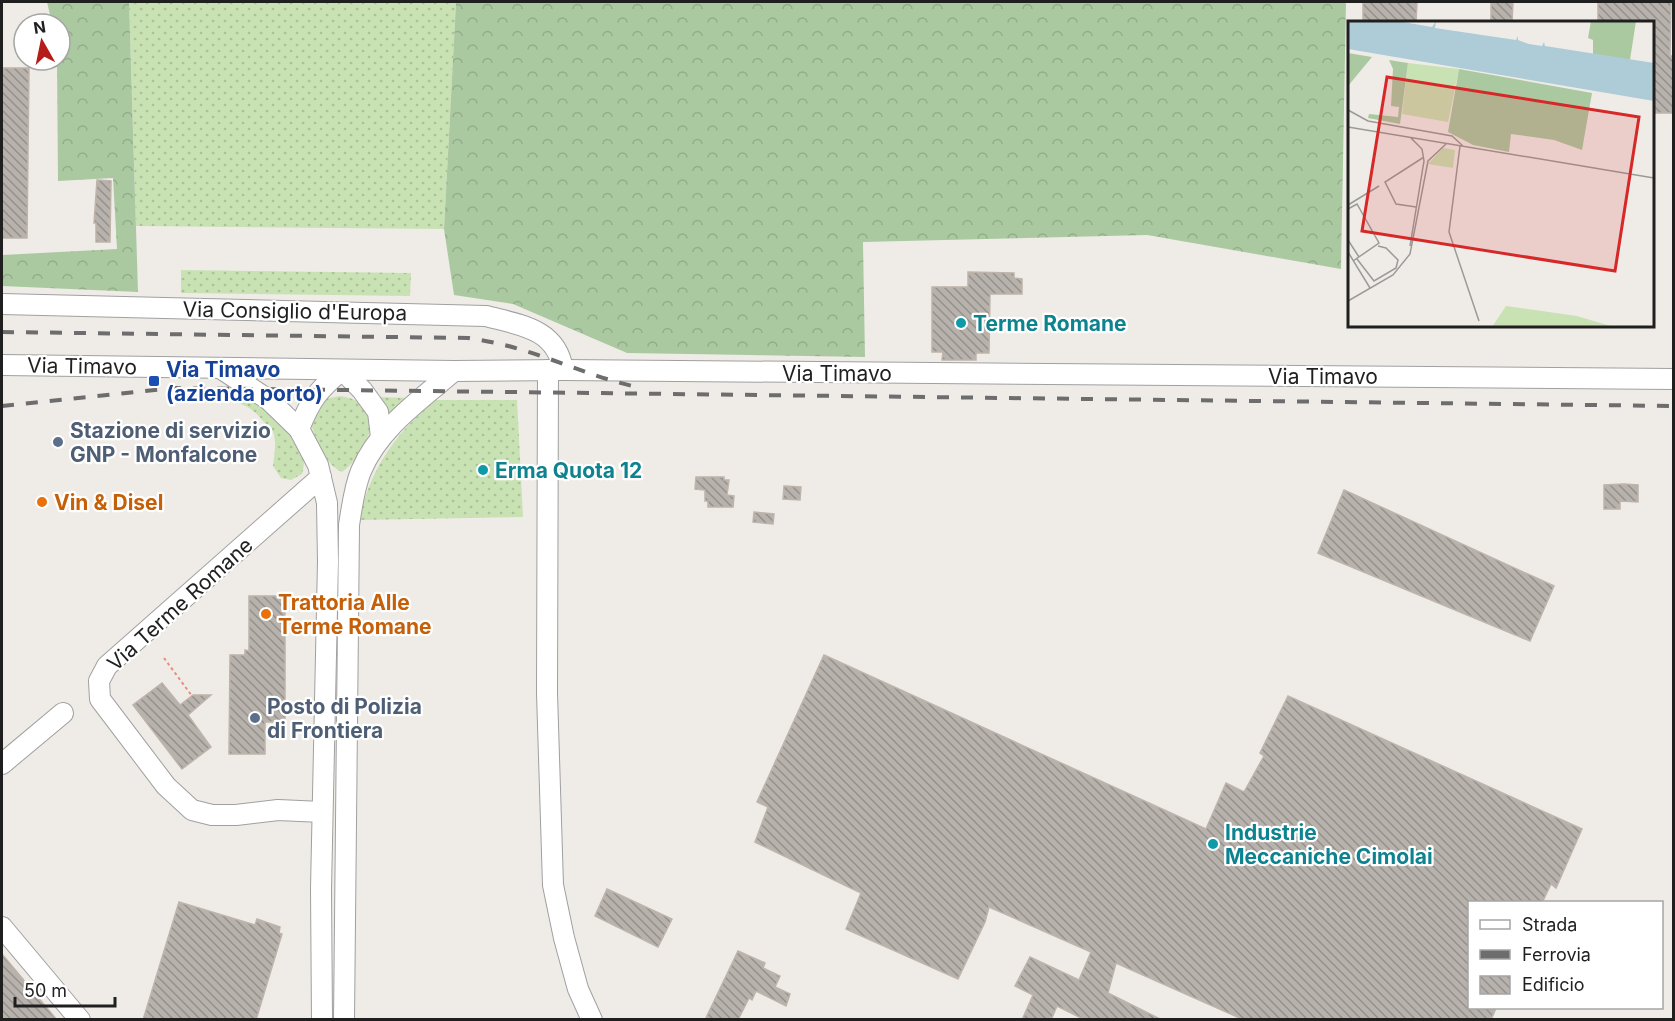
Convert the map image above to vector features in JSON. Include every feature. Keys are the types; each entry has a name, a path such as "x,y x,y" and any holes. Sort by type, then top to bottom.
{"street":[{"name":"Via Consiglio d'Europa","path":"2,304 486,316 548,337 561,356 555,370"},
{"name":"Via Timavo","path":"2,365 454,371 1674,379"},
{"path":"220,368 269,400 299,429 318,465 327,503 328,561 321,869 322,1020"},
{"path":"299,429 314,396 342,370 362,390 378,412 381,437"},
{"path":"555,370 547,693 553,885 578,989 592,1020"},
{"path":"344,1020 349,525 353,498 361,471 381,437 454,371"},
{"name":"Via Terme Romane","path":"321,477 107,666 99,681 100,699 166,786 192,810 212,815 236,815 278,810 322,812"},
{"path":"2,764 63,713"},
{"path":"2,927 80,1020"}],"path":[{"path":"164,658 192,696"}],"green space":[{"path":"47,2 129,2 138,292 2,286 2,255 117,249 113,178 58,181 57,72 72,72 72,12 49,12"},
{"path":"129,2 456,2 444,229 136,226"},
{"path":"456,2 1346,2 1341,269 1147,235 863,242 865,357 627,353 513,304 454,295 444,229"},
{"path":"181,270 411,273 410,296 181,293"},
{"path":"213,393 245,395 272,414 289,432 301,452 304,461 302,474 291,480 281,478 273,466 275,440 271,429 247,406 212,400"},
{"path":"340,396 351,398 366,407 372,420 371,428 361,450 342,472 335,468 325,456 317,442 310,420 324,399"},
{"path":"377,397 413,398 388,422"},
{"path":"436,400 517,400 523,517 359,520 370,484 386,453 408,426"}],"building":[{"path":"1363,2 1417,2 1416,21 1363,21"},
{"path":"1491,2 1513,2 1512,21 1491,21"},
{"path":"1598,2 1671,2 1670,56 1674,56 1674,113 1654,113 1654,21 1598,21"},
{"path":"2,68 12,68 12,72 29,72 27,238 2,238"},
{"path":"97,180 111,181 110,242 96,242 96,223 94,223"},
{"name":"Terme Romane","path":"968,272 1014,273 1014,278 1022,279 1022,294 990,294 989,353 976,353 976,360 942,360 943,352 932,352 932,287 968,287"},
{"path":"696,477 724,477 724,480 729,480 727,495 734,496 733,507 708,507 708,501 705,501 705,490 695,489"},
{"path":"1604,485 1638,485 1638,502 1620,501 1620,509 1604,509"},
{"path":"784,486 801,487 800,500 783,499"},
{"path":"1344,490 1554,586 1530,641 1318,553"},
{"path":"754,512 774,514 773,524 753,522"},
{"path":"249,596 285,596 285,722 265,722 265,754 229,754 230,655 245,655 245,650 249,651"},
{"name":"Industrie Meccaniche Cimolai","path":"824,655 1206,829 1226,783 1244,792 1264,756 1260,753 1288,696 1582,829 1556,888 1551,884 1543,901 1468,901 1468,1009 1496,1009 1491,1020 1244,1020 1116,963 1108,993 1162,1020 1085,1020 1057,1006 1051,1020 1022,1020 1033,995 1015,986 1030,957 1079,980 1091,952 989,907 985,922 958,979 846,929 861,893 755,842 768,807 757,802"},
{"path":"162,683 180,705 193,695 211,695 188,715 211,747 182,769 133,705"},
{"path":"607,889 672,919 658,947 595,916"},
{"path":"179,902 255,925 257,919 280,927 279,933 282,934 256,1020 143,1020"},
{"path":"738,951 765,963 763,968 780,976 775,987 790,994 786,1006 756,991 752,1000 749,998 738,1020 705,1020"},
{"path":"2,954 57,1020 2,1020"}],"railway":[{"path":"2,332 468,338 515,348 642,388"},
{"path":"2,406 174,388 1674,406"}],"place":[{"name":"Terme Romane","path":"961,323"},
{"name":"Via Timavo (azienda porto)","path":"154,381"},
{"name":"Stazione di servizio GNP - Monfalcone","path":"58,442"},
{"name":"Erma Quota 12","path":"483,470"},
{"name":"Vin & Disel","path":"42,502"},
{"name":"Trattoria Alle Terme Romane","path":"266,614"},
{"name":"Posto di Polizia di Frontiera","path":"255,718"},
{"name":"Industrie Meccaniche Cimolai","path":"1213,844"}]}
